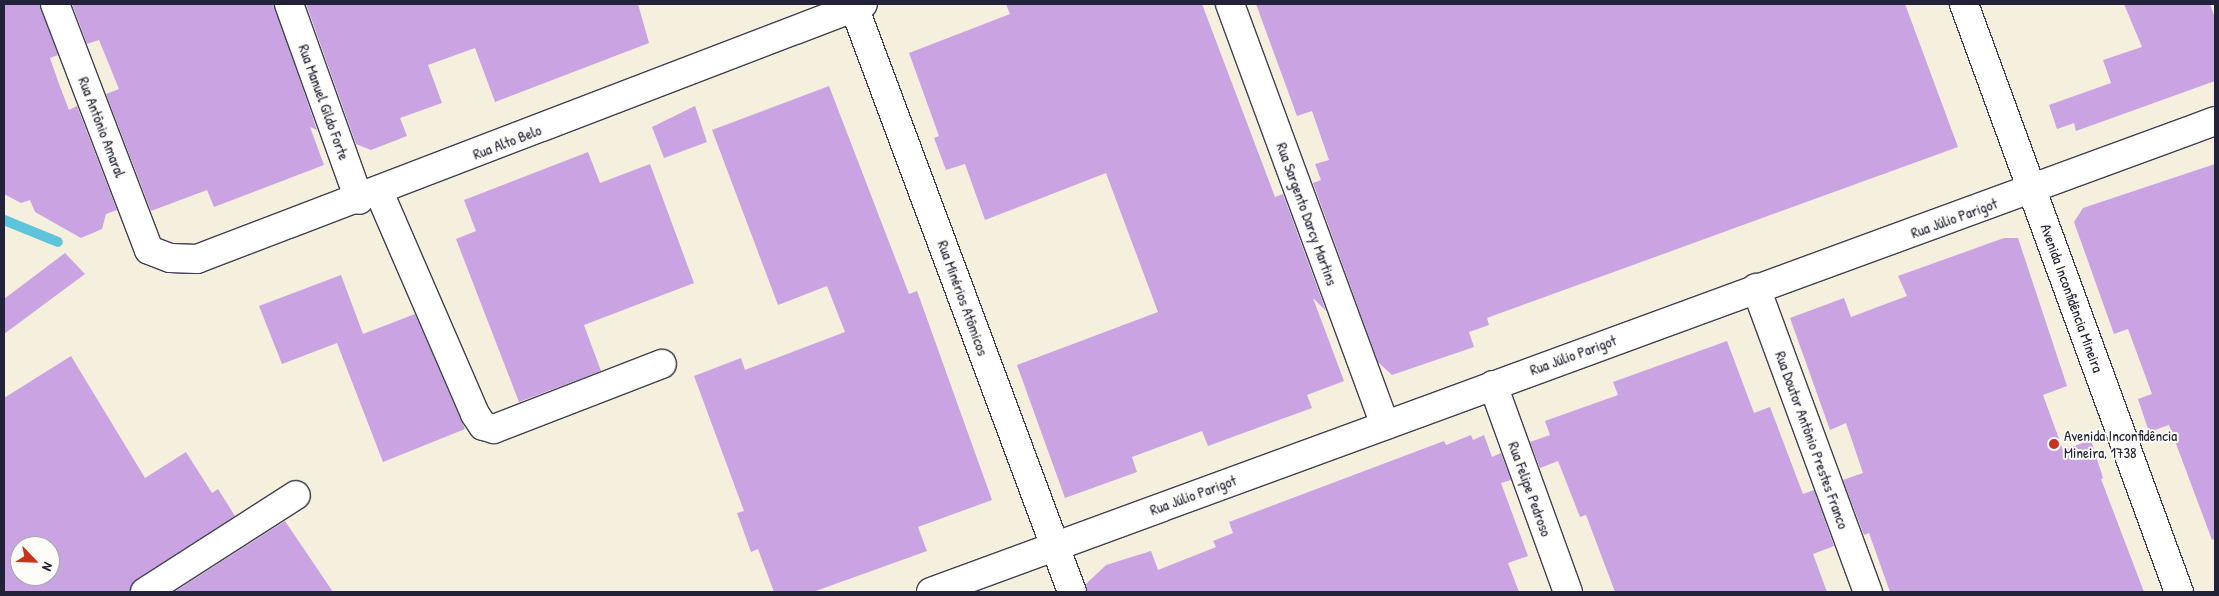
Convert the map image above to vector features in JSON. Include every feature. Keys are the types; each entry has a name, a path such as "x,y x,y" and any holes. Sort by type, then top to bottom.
{"street":[{"name":"Rua Antônio Amaral","path":"55,4 149,250"},
{"name":"Rua Manuel Gildo Forte","path":"289,4 369,196 475,414 483,426 494,429 662,364"},
{"name":"Rua Sargento Darcy Martins","path":"1230,4 1385,425"},
{"name":"Avenida Inconfidência Mineira","path":"1964,4 2179,592"},
{"name":"Rua Alto Belo","path":"149,250 170,258 197,259 369,196 857,5"},
{"name":"Rua Minérios Atômicos","path":"857,5 1072,592"},
{"name":"Rua Júlio Parigot","path":"931,592 2215,121"},
{"name":"Rua Doutor Antônio Prestes Franco","path":"1756,288 1868,592"},
{"name":"Rua Felipe Pedroso","path":"1493,385 1568,592"},
{"path":"145,592 296,494"}],"building":[{"path":"4,4 40,4 58,55 50,58 59,84 69,110 77,106 117,210 106,214 102,229 81,238 35,212 30,200 21,203 4,194"},
{"path":"72,4 274,4 317,130 310,127 324,165 214,207 207,190 151,211 106,94 119,89 99,40 87,44"},
{"path":"306,4 638,4 649,43 495,102 475,48 428,65 442,103 400,118 407,136 371,150 356,144"},
{"path":"1006,4 1202,4 1275,197 1283,194 1326,311 1313,298 1344,381 1307,395 1312,408 1208,446 1202,431 1132,457 1137,472 1065,498 1017,365 1158,312 1106,173 985,220 965,164 946,170 934,138 939,136 909,53 1010,14"},
{"path":"1256,4 1905,4 1958,147 1487,318 1489,325 1469,332 1474,347 1392,375 1378,362 1313,183 1321,180 1315,164 1329,160 1312,111 1297,116"},
{"path":"2124,4 2210,4 2215,18 2215,81 2076,131 2074,123 2057,129 2049,105 2111,83 2103,60 2142,47"},
{"path":"829,86 909,294 917,291 992,500 918,527 927,551 813,592 774,592 758,549 751,552 737,513 744,511 694,376 741,358 745,370 845,332 827,286 778,305 712,130"},
{"path":"695,106 707,142 664,158 652,127"},
{"path":"588,152 600,183 650,164 694,283 584,325 601,371 519,402 456,239 476,231 464,200"},
{"path":"2215,164 2215,539 2212,540 2169,425 2149,432 2138,399 2152,394 2128,329 2114,334 2074,222 2083,208"},
{"path":"2004,238 2018,238 2067,386 2043,395 2063,450 2091,440 2103,478 2101,479 2144,592 1890,592 1869,533 1864,535 1843,480 1863,473 1846,423 1830,430 1790,318 1844,298 1851,317 1907,296 1898,276"},
{"path":"65,253 85,274 4,334 4,299"},
{"path":"341,275 363,334 415,314 465,429 383,462 337,343 282,364 259,306"},
{"path":"1727,341 1754,413 1770,407 1803,494 1814,490 1834,546 1813,554 1827,592 1615,592 1586,515 1580,517 1558,461 1540,468 1530,442 1550,435 1545,421 1618,395 1613,382"},
{"path":"71,356 145,478 186,452 212,493 218,489 235,516 137,579 129,592 4,592 4,398"},
{"path":"1471,435 1473,440 1484,435 1492,457 1501,453 1511,480 1501,483 1528,556 1508,563 1519,592 1087,592 1086,584 1106,565 1151,551 1158,570 1216,547 1213,541 1233,533 1229,522 1444,441 1446,445"},
{"path":"285,521 333,592 174,592"}],"waterway":[{"path":"4,220 58,242"}],"place":[{"name":"Avenida Inconfidência Mineira, 1738","path":"2054,444"}]}
